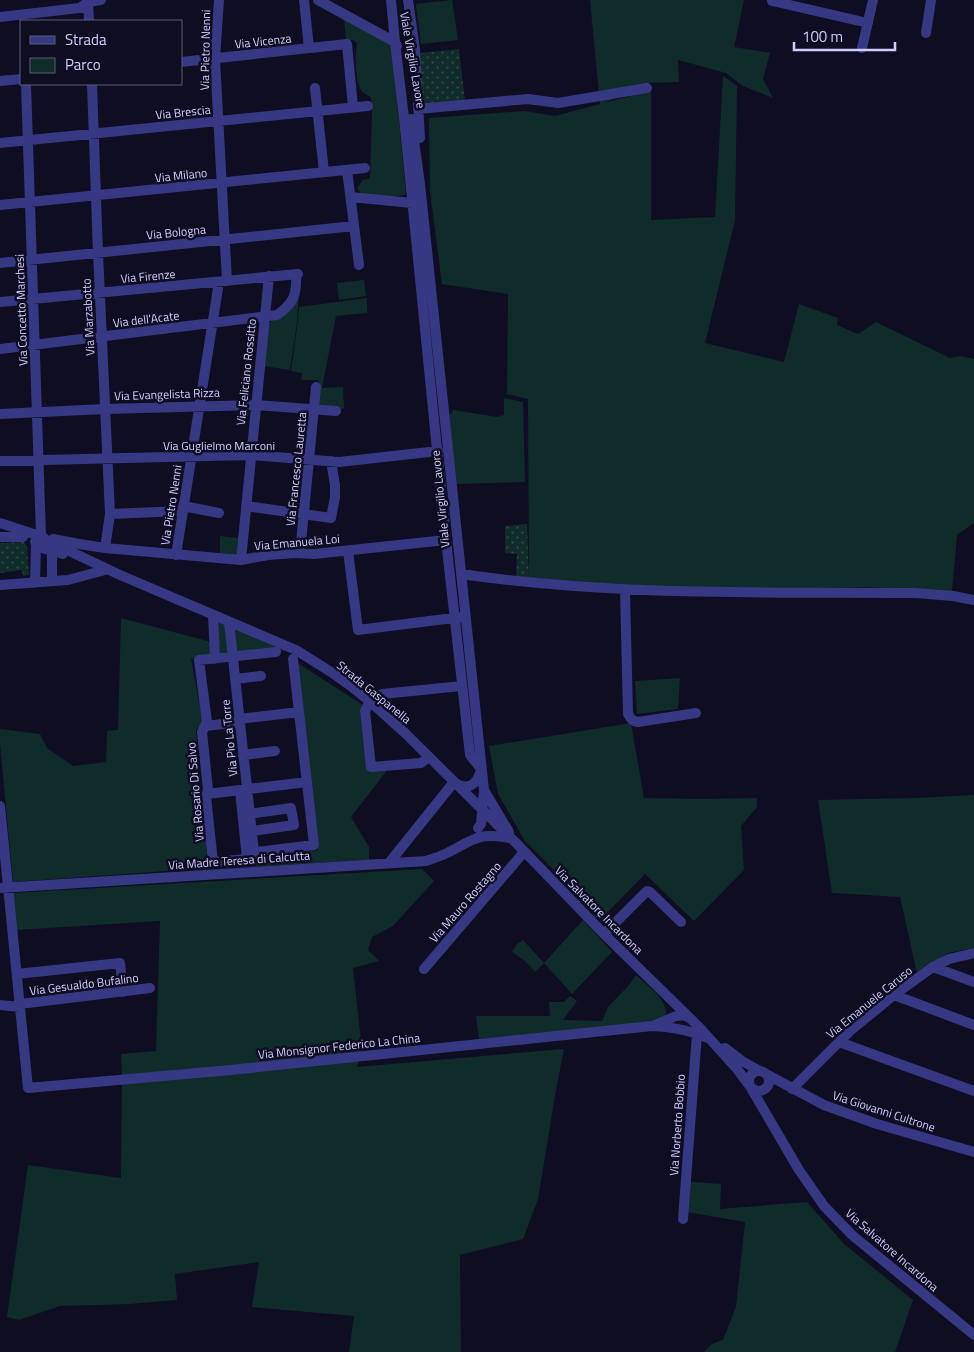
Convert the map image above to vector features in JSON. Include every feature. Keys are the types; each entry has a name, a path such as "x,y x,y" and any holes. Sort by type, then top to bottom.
{"street":[{"path":"0,17 101,0"},
{"name":"Via Pietro Nenni","path":"176,555 213,323 223,281 225,239 223,183 215,58 219,0"},
{"path":"304,0 310,48"},
{"path":"318,0 395,42 412,203 442,439 438,451 446,540 460,618 462,686 470,755 481,769 478,780 474,784 464,787 454,782 389,863"},
{"name":"Viale Virgilio Lavore","path":"390,0 395,42 404,66 420,184 442,439 461,574 460,618 484,790 480,826 474,839"},
{"name":"Viale Virgilio Lavore","path":"408,0 415,49 420,184"},
{"path":"862,48 873,0"},
{"path":"926,33 931,0"},
{"path":"772,1 787,2 868,23"},
{"path":"86,4 89,20"},
{"name":"Via Vicenza","path":"182,62 347,44 353,108"},
{"path":"0,81 20,79"},
{"name":"Via Concetto Marchesi","path":"26,85 38,460 43,542"},
{"name":"Via Marzabotto","path":"92,85 99,292 110,514 105,548"},
{"path":"314,88 324,172"},
{"path":"418,109 528,99 558,103 647,88"},
{"name":"Via Brescia","path":"0,143 368,106"},
{"name":"Via Milano","path":"0,205 365,168"},
{"path":"347,170 358,265"},
{"path":"351,197 412,203"},
{"name":"Via Bologna","path":"0,263 354,226"},
{"name":"Via Firenze","path":"0,302 297,274"},
{"name":"Via dell'Acate","path":"0,349 277,315 287,308 294,298 297,274"},
{"name":"Via Feliciano Rossitto","path":"241,560 269,276"},
{"name":"Via Francesco Lauretta","path":"300,553 316,388"},
{"name":"Via Evangelista Rizza","path":"0,414 256,405 336,411"},
{"name":"Via Guglielmo Marconi","path":"0,461 250,455 339,462 438,451"},
{"path":"246,506 331,518 335,485 331,461"},
{"path":"110,514 183,508 219,513"},
{"path":"0,524 43,542"},
{"path":"0,524 24,537 43,542"},
{"path":"0,537 24,537"},
{"name":"Via Emanuela Loi","path":"43,542 241,560 268,555 314,554 446,540"},
{"path":"43,542 52,581"},
{"path":"35,583 43,542"},
{"name":"Strada Gaspanella","path":"43,542 296,650 331,672 372,703 405,733 482,810"},
{"name":"Strada Gaspanella","path":"43,542 120,575"},
{"path":"85,559 91,546"},
{"path":"348,551 358,630 460,618"},
{"path":"0,585 68,580 105,570"},
{"path":"461,574 503,580 624,590 915,593 974,600"},
{"path":"624,590 628,714 630,718 638,722 696,713"},
{"path":"213,615 215,659 276,652"},
{"name":"Via Pio La Torre","path":"229,622 243,755 244,788 250,814 248,831"},
{"name":"Via Rosario Di Salvo","path":"215,659 199,660 207,722 202,732 213,862 247,859 250,852"},
{"path":"244,788 250,852 314,846 293,659"},
{"path":"235,679 260,676"},
{"path":"429,757 421,763 371,767 365,711 382,694 462,686"},
{"path":"206,726 300,715"},
{"path":"243,755 275,750"},
{"path":"207,794 307,779"},
{"path":"484,790 522,849"},
{"path":"464,792 476,813 480,826"},
{"path":"0,806 4,887 20,1005"},
{"path":"248,831 294,825 291,808 250,814"},
{"name":"Via Salvatore Incardona","path":"482,810 687,1015 698,1031"},
{"path":"480,826 484,821 494,822 495,828 489,836"},
{"name":"Via Madre Teresa di Calcutta","path":"4,887 426,861 447,854 474,839 489,836 510,838"},
{"name":"Via Mauro Rostagno","path":"424,969 522,849"},
{"path":"0,880 4,887"},
{"path":"604,934 646,891 650,892 681,922"},
{"name":"Via Emanuele Caruso","path":"791,1088 850,1031 894,995 933,967 949,959 974,953"},
{"path":"17,974 120,963 123,992"},
{"path":"933,967 974,982"},
{"name":"Via Gesualdo Bufalino","path":"0,1005 20,1005 150,988"},
{"path":"894,995 974,1025"},
{"path":"666,1020 671,1011 672,1000"},
{"name":"Via Monsignor Federico La China","path":"20,1005 28,1088 261,1067 652,1026"},
{"path":"652,1026 676,1016 687,1015 687,1024 682,1029"},
{"path":"652,1026 698,1031 710,1039 737,1069 772,1123"},
{"name":"Via Giovanni Cultrone","path":"698,1031 742,1061 824,1105 877,1124 974,1152"},
{"name":"Via Norberto Bobbio","path":"683,1219 698,1031"},
{"path":"839,1042 974,1091"},
{"path":"750,1087 750,1075 756,1071 763,1072 769,1080 765,1088 766,1105 772,1123"},
{"path":"750,1087 758,1091 780,1086 791,1088"},
{"name":"Via Salvatore Incardona","path":"772,1123 799,1170 824,1206 852,1235 974,1335"}],"green space":[{"path":"452,0 458,40 421,44 416,4"},
{"path":"590,0 744,0 734,47 770,53 763,79 773,98 743,86 726,73 678,60 679,82 650,83 604,103 651,91 651,220 715,217 723,76 737,86 735,221 705,343 784,362 799,304 838,318 837,325 858,334 876,322 950,358 960,356 974,359 974,523 957,535 952,592 868,587 692,588 529,579 528,399 507,394 508,294 442,284 430,191 429,118 524,111 555,116 600,104"},
{"path":"344,18 391,44 406,194 378,197 362,193 357,188 363,180 370,178 371,97 363,92 359,86 356,67 357,43 353,40 346,40"},
{"path":"459,49 465,101 425,105 422,101 418,54"},
{"path":"364,280 366,296 339,300 337,283"},
{"path":"299,291 297,323 290,370 264,366 268,325"},
{"path":"367,298 367,313 336,316 322,388 343,387 344,408 338,411 316,408 319,380 301,380 302,373 291,371 299,307"},
{"path":"504,398 523,402 525,482 456,484 449,414 453,410 497,417 504,415"},
{"path":"527,524 529,579 516,578 517,554 505,553 505,526"},
{"path":"220,536 238,538 237,556 220,555"},
{"path":"24,542 27,546 29,575 23,576 22,570 0,573 0,543"},
{"path":"214,617 290,650 216,658"},
{"path":"121,618 211,642 211,656 191,659 203,723 196,730 208,868 13,882 0,729 40,734 47,748 73,766 106,762 107,731 118,730"},
{"path":"296,662 363,705 360,713 367,769 388,769 351,817 369,847 369,860 251,867 251,857 318,850"},
{"path":"680,678 678,709 637,714 635,681"},
{"path":"631,723 644,798 757,798 757,807 741,826 744,870 694,921 645,874 602,918 525,841 498,794 489,746"},
{"path":"974,795 974,948 948,953 917,973 900,897 832,893 818,800"},
{"path":"422,869 434,881 393,926 372,937 368,950 379,961 353,968 362,1050 357,1067 564,1049 538,1199 523,1239 460,1255 461,1352 349,1352 354,1316 252,1307 259,1262 175,1274 177,1300 130,1304 60,1306 19,1320 7,1317 28,1165 121,1178 121,1054 156,1051 160,921 16,930 13,893"},
{"path":"583,920 612,952 572,994 544,963"},
{"path":"523,940 544,963 535,972 525,961 512,952 517,944"},
{"path":"636,975 657,994 665,1006 666,1012 664,1017 657,1022 479,1039 476,1016 550,1016 549,1002 564,1002 570,996 577,1001 563,1020 602,1021 608,1007"},
{"path":"690,1182 721,1184 720,1209 807,1202 844,1244 913,1300 895,1352 704,1352 712,1344 723,1340 736,1307 745,1222 687,1212"}]}
